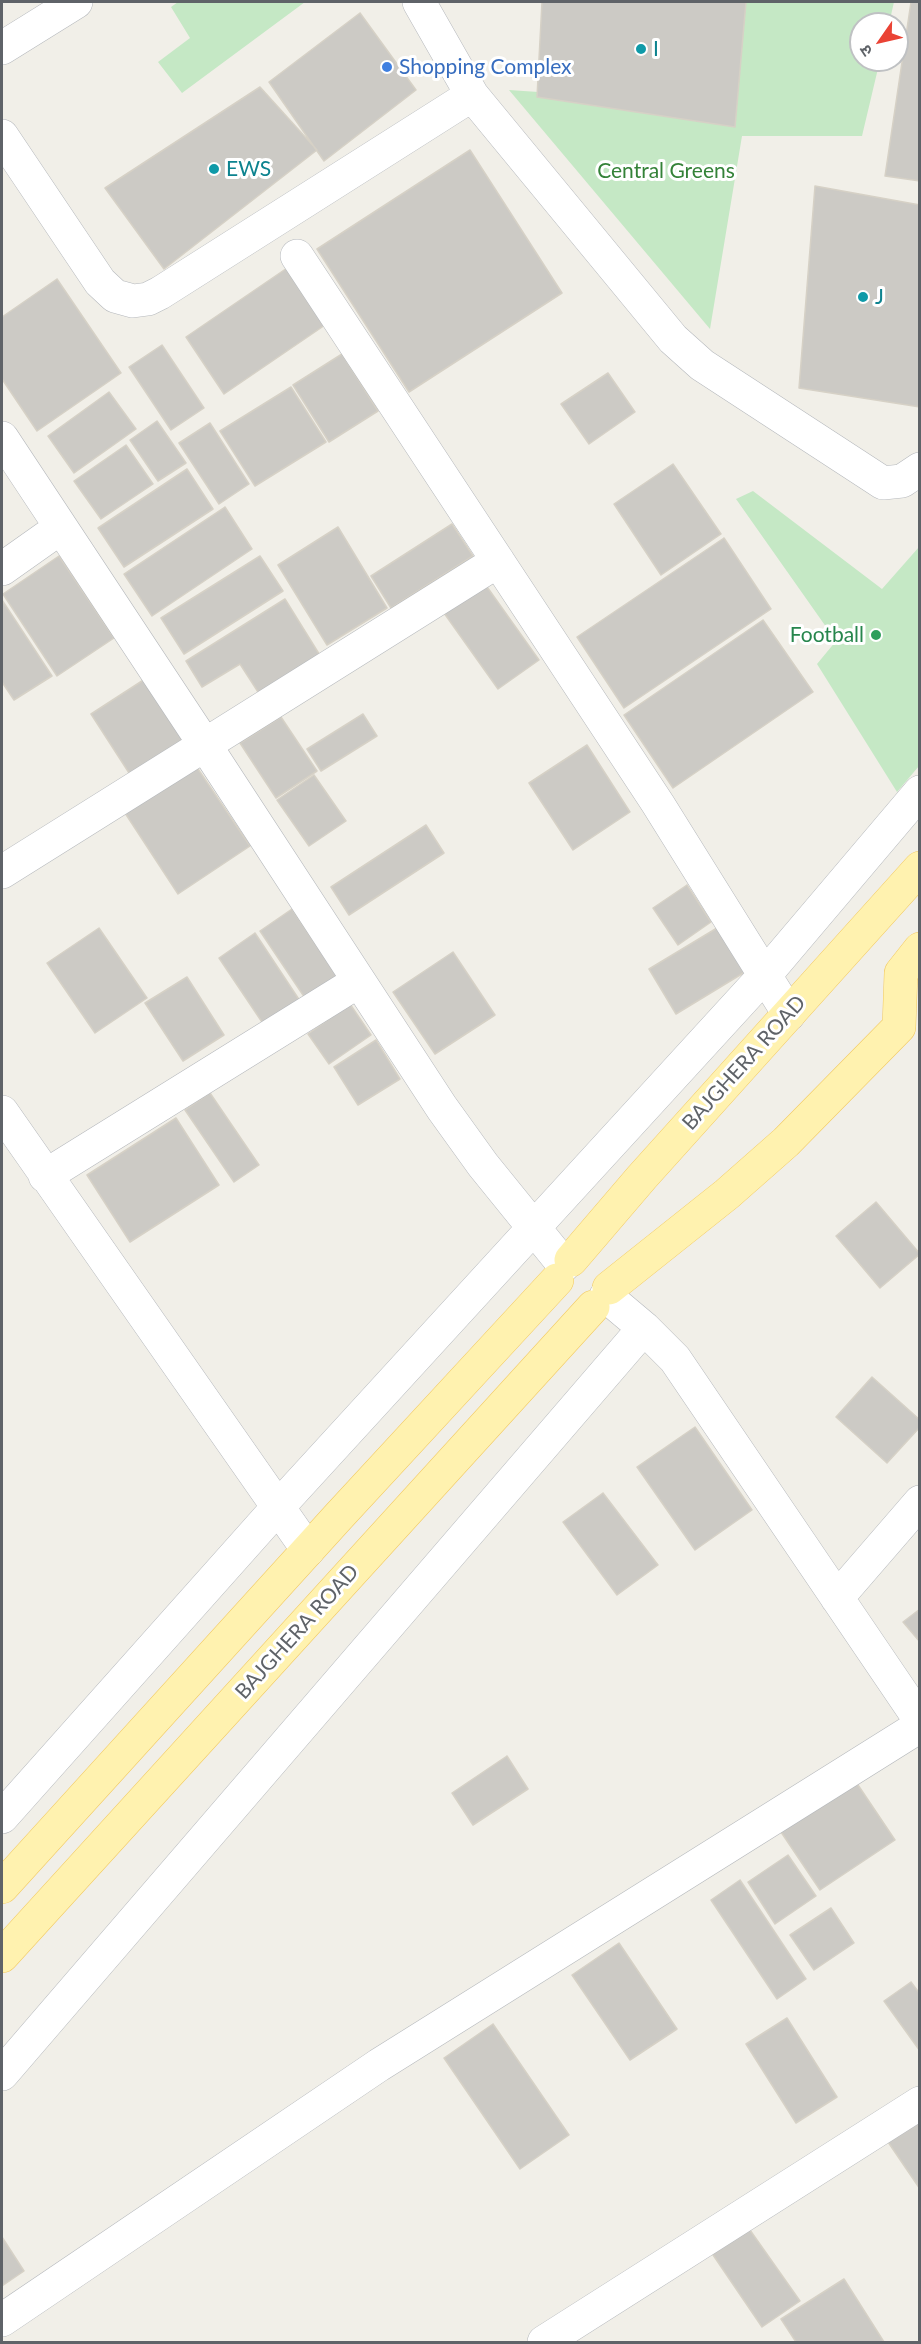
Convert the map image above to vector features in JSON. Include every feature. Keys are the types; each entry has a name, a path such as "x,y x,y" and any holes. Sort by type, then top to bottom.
{"main road":[{"name":"BAJGHERA ROAD","path":"2,1887 564,1268 920,868"},
{"name":"BAJGHERA ROAD","path":"2,1956 603,1297 786,1143 909,1015 901,973 920,949"},
{"path":"587,1257 595,1260 607,1271 603,1297 575,1308 568,1304 558,1289 564,1268 587,1257"}],"street":[{"path":"2,48 75,2"},
{"path":"419,2 472,95 673,339 702,365 883,483 902,481 920,469"},
{"path":"2,136 100,282 115,296 133,301 148,299 160,293 472,95"},
{"path":"297,256 658,804 789,1014"},
{"path":"2,438 442,1108 483,1165 564,1268"},
{"path":"2,569 60,528"},
{"path":"2,872 498,561"},
{"path":"2,1817 279,1506 765,975 920,792"},
{"path":"45,1176 359,981"},
{"path":"2,1112 308,1550"},
{"path":"603,1297 644,1328 675,1359 920,1720"},
{"path":"2,2074 644,1328"},
{"path":"837,1598 920,1502"},
{"path":"2,2320 379,2065 920,1726"},
{"path":"544,2343 920,2103"}],"green space":[{"path":"178,2 305,2 182,93 158,62 190,38 171,7"},
{"name":"Central Greens","path":"723,2 894,2 892,12 849,12 849,72 877,72 862,136 742,136 710,329 509,90 714,104"},
{"name":"Football","path":"753,491 882,589 919,547 919,766 897,792 817,664 836,641 736,499"}],"building":[{"name":"I","path":"542,2 746,2 735,127 537,97"},
{"path":"911,2 920,2 920,181 885,176 901,72 909,72"},
{"path":"360,13 416,90 324,161 269,82"},
{"name":"EWS","path":"260,87 317,150 164,269 105,188"},
{"path":"470,150 562,293 409,392 317,249"},
{"name":"J","path":"815,186 920,205 920,407 799,388"},
{"path":"290,266 328,323 224,394 186,337"},
{"path":"57,279 121,373 37,431 2,379 2,317"},
{"path":"162,345 204,408 171,430 129,367"},
{"path":"342,354 378,411 329,442 293,385"},
{"path":"608,373 635,412 589,444 561,404"},
{"path":"291,387 326,442 255,486 220,431"},
{"path":"109,392 136,429 74,473 48,436"},
{"path":"157,421 186,463 158,481 130,440"},
{"path":"210,423 249,484 219,504 179,443"},
{"path":"126,445 153,484 101,519 74,481"},
{"path":"673,464 721,534 661,575 614,504"},
{"path":"187,469 213,509 124,567 98,528"},
{"path":"225,507 252,549 152,616 124,574"},
{"path":"452,524 473,556 391,608 371,576"},
{"path":"338,527 387,608 327,645 278,565"},
{"path":"724,538 771,609 624,708 577,637"},
{"path":"59,556 114,638 57,676 3,594"},
{"path":"260,556 283,591 184,654 161,618"},
{"path":"485,584 539,660 498,689 444,613"},
{"path":"285,599 321,657 260,695 240,664 202,687 186,661"},
{"path":"2,600 52,676 14,700 2,682"},
{"path":"763,620 813,692 673,788 624,715"},
{"path":"145,679 185,740 131,776 91,714"},
{"path":"363,714 377,736 321,771 307,749"},
{"path":"281,717 317,771 276,798 240,743"},
{"path":"587,745 630,812 573,850 529,783"},
{"path":"196,766 250,846 178,894 125,813"},
{"path":"314,775 346,821 309,846 277,800"},
{"path":"426,825 444,853 349,915 331,887"},
{"path":"687,885 711,922 678,945 653,908"},
{"path":"292,909 339,979 307,1001 260,931"},
{"path":"99,928 147,998 95,1033 47,963"},
{"path":"717,928 745,972 676,1014 649,969"},
{"path":"255,933 302,1004 266,1028 219,958"},
{"path":"453,952 495,1015 435,1054 393,992"},
{"path":"187,977 224,1035 183,1061 145,1003"},
{"path":"350,1004 371,1035 329,1064 308,1034"},
{"path":"376,1040 400,1079 358,1105 334,1067"},
{"path":"210,1093 259,1165 234,1182 185,1110"},
{"path":"176,1118 219,1185 130,1242 87,1175"},
{"path":"876,1202 920,1254 880,1288 836,1236"},
{"path":"872,1377 920,1420 920,1427 887,1463 836,1417"},
{"path":"695,1427 752,1510 695,1550 637,1467"},
{"path":"603,1493 658,1565 617,1595 563,1522"},
{"path":"920,1609 920,1642 903,1622"},
{"path":"507,1756 528,1789 473,1825 452,1793"},
{"path":"856,1782 895,1840 820,1890 781,1832"},
{"path":"788,1855 816,1896 775,1924 748,1882"},
{"path":"740,1880 806,1979 777,1999 711,1900"},
{"path":"831,1908 854,1943 814,1970 790,1935"},
{"path":"619,1943 677,2029 630,2060 572,1975"},
{"path":"911,1982 920,1994 920,2051 884,2001"},
{"path":"787,2018 837,2097 796,2123 746,2044"},
{"path":"493,2024 569,2135 520,2169 444,2058"},
{"path":"920,2116 920,2189 886,2139"},
{"path":"745,2223 800,2301 762,2327 709,2249"},
{"path":"2,2237 24,2271 2,2286"},
{"path":"844,2279 884,2342 796,2342 781,2319"}],"place":[{"name":"I","path":"641,49"},
{"name":"Shopping Complex","path":"387,67"},
{"name":"EWS","path":"214,169"},
{"name":"J","path":"863,297"},
{"name":"Football","path":"876,635"}]}
